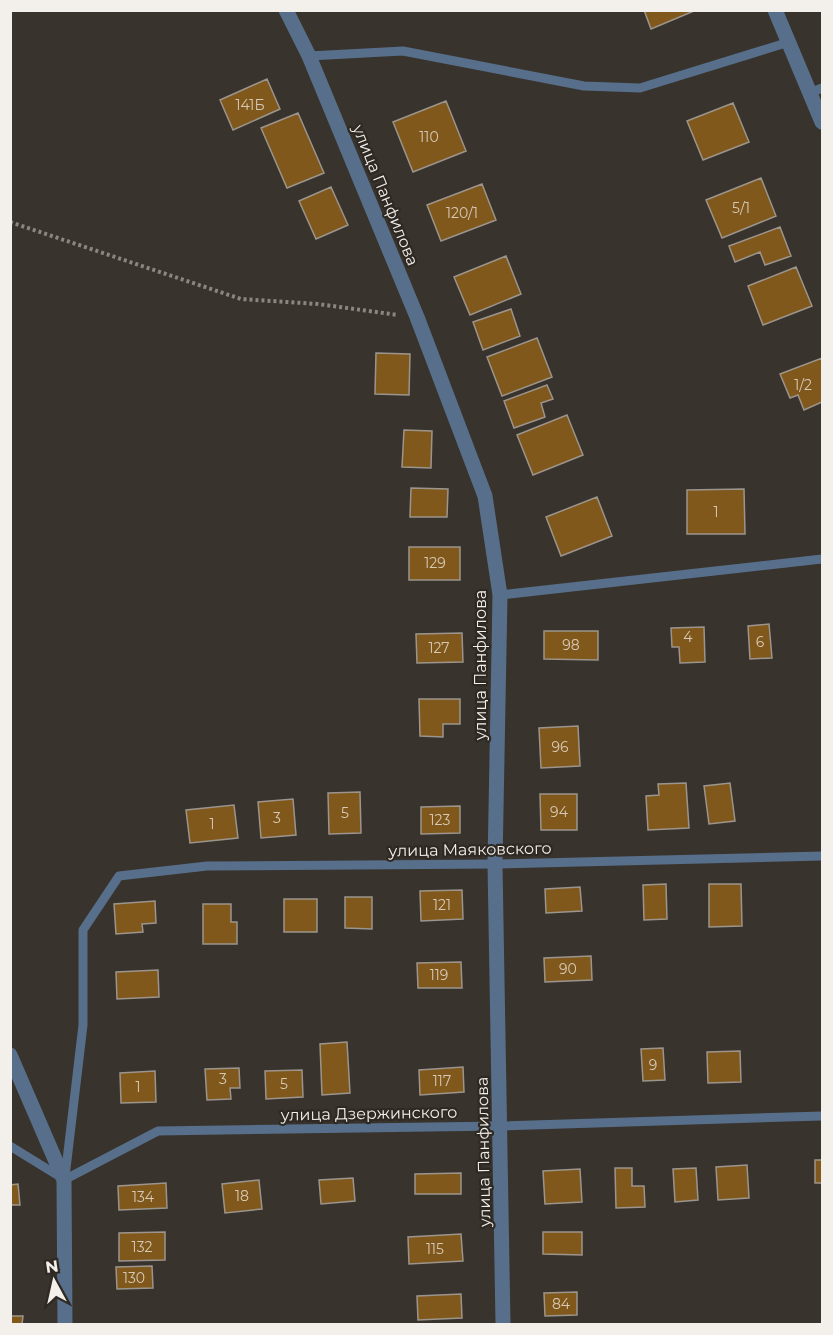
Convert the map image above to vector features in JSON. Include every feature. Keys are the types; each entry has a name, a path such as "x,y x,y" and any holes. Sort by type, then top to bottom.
{"street":[{"name":"улица Панфилова","path":"286,10 309,56 417,317 485,496 500,595 495,864 503,1324"},
{"path":"775,10 789,42 816,90 822,122"},
{"path":"10,1055 64,1180 65,1324"}],"lane":[{"path":"309,56 403,51 584,86 640,88 789,42"},
{"path":"500,595 822,560"},
{"name":"улица Маяковского","path":"64,1180 83,1025 83,930 119,876 207,866 495,864 822,856"},
{"name":"улица Дзержинского","path":"64,1180 158,1131 501,1126 822,1116"},
{"path":"10,1146 64,1180"}],"path":[{"path":"10,222 241,299 318,304 417,317"}],"building":[{"path":"644,10 694,10 694,11 651,29"},
{"path":"267,79 280,109 233,130 220,100"},
{"path":"446,101 466,151 413,172 393,122"},
{"path":"733,103 749,142 703,160 687,121"},
{"path":"298,113 324,173 287,188 261,128"},
{"path":"761,178 776,216 722,238 706,200"},
{"path":"482,184 496,220 441,241 427,205"},
{"path":"331,187 348,225 316,239 299,201"},
{"path":"780,227 791,256 765,265 760,252 735,262 729,246"},
{"path":"506,256 521,294 470,315 454,277"},
{"path":"796,267 812,306 763,325 748,286"},
{"path":"511,309 520,336 483,350 473,322"},
{"path":"537,338 552,377 502,396 487,357"},
{"path":"376,353 410,354 409,395 375,394"},
{"path":"822,358 822,402 804,410 798,395 790,398 780,374"},
{"path":"547,385 553,399 541,403 545,417 514,428 504,401"},
{"path":"567,415 583,455 533,475 517,435"},
{"path":"404,430 432,431 431,468 402,467"},
{"path":"411,488 448,489 447,517 410,517"},
{"path":"744,489 745,534 687,534 687,490"},
{"path":"597,497 612,536 561,556 546,517"},
{"path":"409,547 460,547 460,580 409,580"},
{"path":"769,624 772,658 750,659 748,626"},
{"path":"704,627 705,662 680,663 679,647 672,647 671,628"},
{"path":"544,631 598,631 598,660 544,659"},
{"path":"462,633 463,662 417,663 416,634"},
{"path":"419,699 460,699 460,724 443,724 443,737 420,736"},
{"path":"578,726 580,766 541,768 539,728"},
{"path":"686,783 689,828 648,830 646,796 659,795 658,784"},
{"path":"730,783 735,821 709,824 704,786"},
{"path":"360,792 361,833 329,834 328,793"},
{"path":"540,794 577,794 577,830 541,830"},
{"path":"293,799 296,835 261,838 258,802"},
{"path":"234,805 238,838 190,843 186,810"},
{"path":"460,806 460,833 421,834 421,807"},
{"path":"666,884 667,919 644,920 643,885"},
{"path":"709,884 741,884 742,926 709,927"},
{"path":"580,887 582,911 546,913 545,889"},
{"path":"462,890 463,919 421,921 420,891"},
{"path":"345,897 372,897 372,929 345,928"},
{"path":"284,899 317,899 317,932 284,932"},
{"path":"155,901 156,923 142,924 143,932 116,934 114,904"},
{"path":"203,904 231,904 231,922 237,922 237,944 203,944"},
{"path":"591,956 592,980 545,982 544,958"},
{"path":"461,962 462,988 418,988 417,963"},
{"path":"158,970 159,997 117,999 116,972"},
{"path":"347,1042 350,1093 322,1095 320,1044"},
{"path":"663,1048 665,1080 643,1081 641,1049"},
{"path":"740,1051 741,1082 708,1083 707,1052"},
{"path":"463,1067 464,1092 420,1095 419,1070"},
{"path":"239,1068 240,1088 230,1088 231,1099 207,1100 205,1069"},
{"path":"302,1070 303,1097 266,1099 265,1071"},
{"path":"155,1071 156,1102 121,1103 120,1073"},
{"path":"815,1160 822,1160 822,1183 815,1183"},
{"path":"747,1165 749,1198 718,1200 716,1167"},
{"path":"615,1168 632,1168 632,1186 644,1186 645,1207 616,1208"},
{"path":"696,1168 698,1200 675,1202 673,1169"},
{"path":"580,1169 582,1202 545,1204 543,1171"},
{"path":"461,1173 461,1194 415,1194 415,1174"},
{"path":"353,1178 355,1201 321,1204 319,1180"},
{"path":"259,1180 262,1209 225,1213 222,1184"},
{"path":"166,1183 167,1208 119,1210 118,1186"},
{"path":"18,1184 20,1205 10,1205 10,1185"},
{"path":"165,1232 165,1260 119,1261 119,1233"},
{"path":"543,1232 582,1232 582,1255 543,1254"},
{"path":"461,1234 463,1261 409,1264 408,1237"},
{"path":"152,1266 153,1288 117,1289 116,1267"},
{"path":"577,1292 577,1315 545,1316 544,1293"},
{"path":"461,1294 462,1318 418,1320 417,1296"},
{"path":"10,1316 23,1316 22,1324 10,1324"}]}
